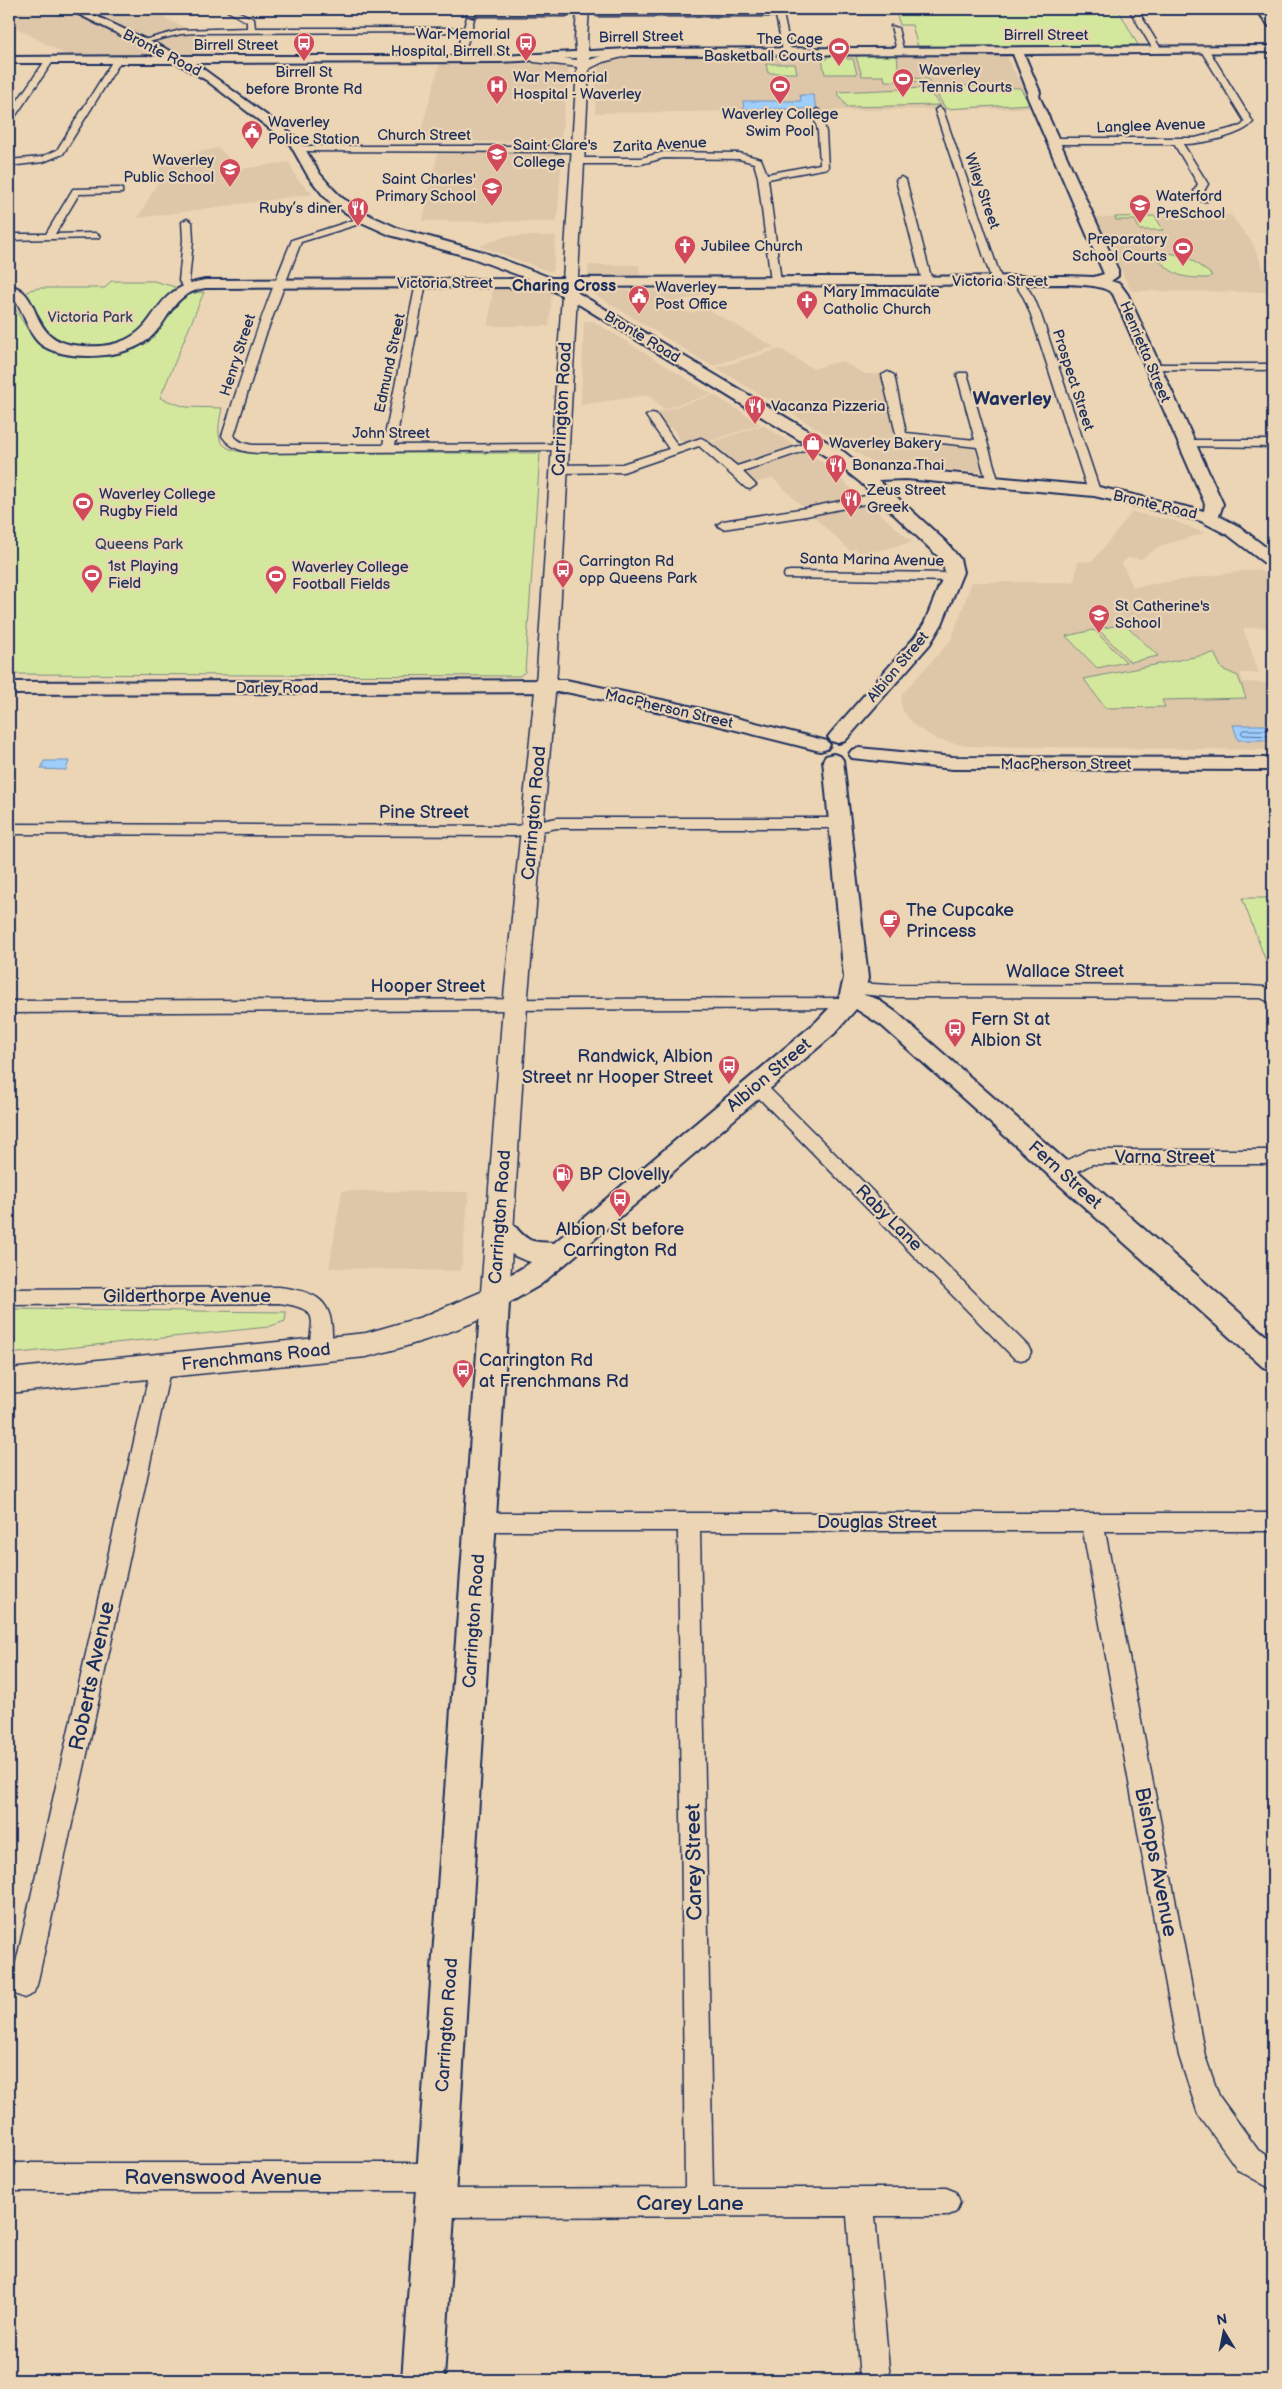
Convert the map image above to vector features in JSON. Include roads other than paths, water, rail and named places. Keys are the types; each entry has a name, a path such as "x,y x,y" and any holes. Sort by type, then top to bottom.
{"main road":[{"name":"Bronte Road","path":"73,9 201,72 287,135 300,148 314,176 328,192 337,201 366,219 395,232 475,254 515,267 550,283 568,288 606,315 838,456 866,478 893,474 1094,491 1207,517 1234,531 1244,541 1273,561"},
{"name":"Carrington Road","path":"422,2380 515,1006 546,686 577,155 583,9"},
{"path":"1261,9 1273,24"},
{"name":"Birrell Street","path":"627,52 1273,49"},
{"path":"1017,50 1034,92 1033,96 1111,270 1111,276 1092,283"},
{"path":"534,58 582,63 627,52"},
{"name":"Birrell Street","path":"9,60 534,58"},
{"path":"201,72 204,66 223,60"},
{"name":"Victoria Street","path":"568,288 776,282 1018,281 1092,283"},
{"name":"Victoria Street","path":"189,288 205,284 550,283"},
{"name":"Henrietta Street","path":"1092,283 1110,285 1118,290 1214,504 1213,512 1207,517"},
{"path":"9,289 21,298 42,338 54,346 84,351 106,349 137,340 148,331 172,297 189,288"},
{"path":"567,322 585,315 606,315"},
{"path":"866,478 946,553 953,566 953,577"},
{"name":"Bronte Road","path":"1060,489 1185,517 1244,541"},
{"name":"Albion Street","path":"838,737 923,640 933,624 953,577"},
{"name":"Darley Road","path":"9,688 546,686"},
{"name":"MacPherson Street","path":"546,686 572,687 672,708 827,752 847,760 859,754 953,763 1273,764"},
{"path":"852,997 838,824 827,752 827,739 838,737 856,742 861,749 859,754"},
{"name":"Albion Street","path":"495,1298 530,1278 560,1253 826,1027 852,997"},
{"name":"Fern Street","path":"852,997 869,1005 889,1019 1273,1359"},
{"path":"499,1226 511,1242 525,1251 560,1253"},
{"name":"Frenchmans Road","path":"9,1381 321,1351 396,1338 458,1315 495,1298"}],"street":[{"path":"228,9 251,21 251,30"},
{"path":"1133,9 1157,49"},
{"path":"462,59 461,52 472,11 560,16"},
{"path":"600,14 779,14 788,51"},
{"path":"894,28 901,51"},
{"path":"140,42 181,32 251,30 466,30"},
{"name":"Langlee Avenue","path":"1054,141 1204,140 1244,128 1249,122 1204,49"},
{"path":"9,119 50,60"},
{"path":"9,163 28,162 55,156 64,148 118,60"},
{"name":"Wiley Street","path":"940,110 997,281"},
{"path":"776,282 762,177 825,166 822,132 817,112"},
{"path":"1177,141 1203,184 1199,191 1204,199"},
{"name":"Church Street","path":"300,148 577,155"},
{"path":"9,154 33,155 38,159"},
{"name":"Zarita Avenue","path":"577,155 640,161 664,155 739,156 758,162 762,177"},
{"path":"901,180 927,281"},
{"path":"49,236 76,191 119,191"},
{"name":"Henry Street","path":"228,436 278,284 297,240 366,219"},
{"path":"187,222 188,240 184,281 189,288"},
{"path":"9,237 95,236"},
{"name":"Prospect Street","path":"1018,281 1029,298 1036,315 1094,491"},
{"name":"Edmund Street","path":"388,449 421,283"},
{"path":"1152,367 1273,367"},
{"path":"888,374 901,436 981,444"},
{"path":"963,375 993,483"},
{"path":"652,416 676,451"},
{"name":"John Street","path":"228,436 239,446 249,448 560,448"},
{"path":"559,469 623,468 701,442 750,485"},
{"path":"735,471 817,444"},
{"path":"1186,444 1273,444"},
{"path":"723,525 806,512 884,496"},
{"name":"Santa Marina Avenue","path":"790,575 953,577"},
{"name":"Pine Street","path":"9,829 516,831 557,823 838,824"},
{"name":"Wallace Street","path":"852,997 890,991 1249,992 1264,993 1273,998"},
{"name":"Hooper Street","path":"9,1006 515,1006 852,997"},
{"name":"Raby Lane","path":"756,1085 1021,1352"},
{"name":"Varna Street","path":"1061,1171 1089,1157 1273,1157"},
{"name":"Gilderthorpe Avenue","path":"9,1297 279,1295 301,1297 313,1303 320,1313 321,1351"},
{"name":"Roberts Avenue","path":"24,1986 161,1366"},
{"name":"Douglas Street","path":"481,1522 1273,1522"},
{"name":"Carey Street","path":"690,1522 699,2203"},
{"name":"Bishops Avenue","path":"1092,1522 1192,2056 1208,2104 1248,2160 1273,2176"},
{"name":"Ravenswood Avenue","path":"9,2177 435,2190"},
{"name":"Carey Lane","path":"435,2190 699,2203 946,2202"},
{"path":"860,2203 875,2380"}],"water":[{"name":"Waverley College Swim Pool","path":"800,95 813,95 817,109 744,109 743,101 801,101"},
{"path":"1233,725 1273,725 1273,740 1238,740"},
{"path":"44,761 69,761 66,770 41,769"}],"place":[{"name":"Birrell St before Bronte Rd","path":"304,62"},
{"name":"War Memorial Hospital, Birrell St","path":"526,62"},
{"name":"The Cage Basketball Courts","path":"839,67"},
{"name":"Waverley Tennis Courts","path":"903,98"},
{"name":"War Memorial Hospital - Waverley","path":"497,105"},
{"name":"Waverley College Swim Pool","path":"780,105"},
{"name":"Waverley Police Station","path":"252,150"},
{"name":"Saint Clare's College","path":"497,173"},
{"name":"Waverley Public School","path":"230,188"},
{"name":"Saint Charles' Primary School","path":"492,207"},
{"name":"Waterford PreSchool","path":"1140,224"},
{"name":"Ruby’s diner","path":"358,227"},
{"name":"Jubilee Church","path":"685,265"},
{"name":"Preparatory School Courts","path":"1183,267"},
{"name":"Waverley Post Office","path":"639,315"},
{"name":"Mary Immaculate Catholic Church","path":"807,320"},
{"name":"Vacanza Pizzeria","path":"755,425"},
{"name":"Waverley Bakery","path":"813,462"},
{"name":"Bonanza Thai","path":"836,484"},
{"name":"Zeus Street Greek","path":"851,518"},
{"name":"Waverley College Rugby Field","path":"83,522"},
{"name":"Carrington Rd opp Queens Park","path":"563,589"},
{"name":"1st Playing Field","path":"92,594"},
{"name":"Waverley College Football Fields","path":"276,595"},
{"name":"St Catherine's School","path":"1099,634"},
{"name":"The Cupcake Princess","path":"890,939"},
{"name":"Fern St at Albion St","path":"955,1048"},
{"name":"Randwick, Albion Street nr Hooper Street","path":"729,1085"},
{"name":"BP Clovelly","path":"563,1193"},
{"name":"Albion St before Carrington Rd","path":"620,1218"},
{"name":"Carrington Rd at Frenchmans Rd","path":"463,1389"}],"district":[{"name":"Charing Cross","path":"564,286"},
{"name":"Waverley","path":"1012,399"}],"park label":[{"name":"Victoria Park","path":"90,317"},
{"name":"Queens Park","path":"139,544"}]}
